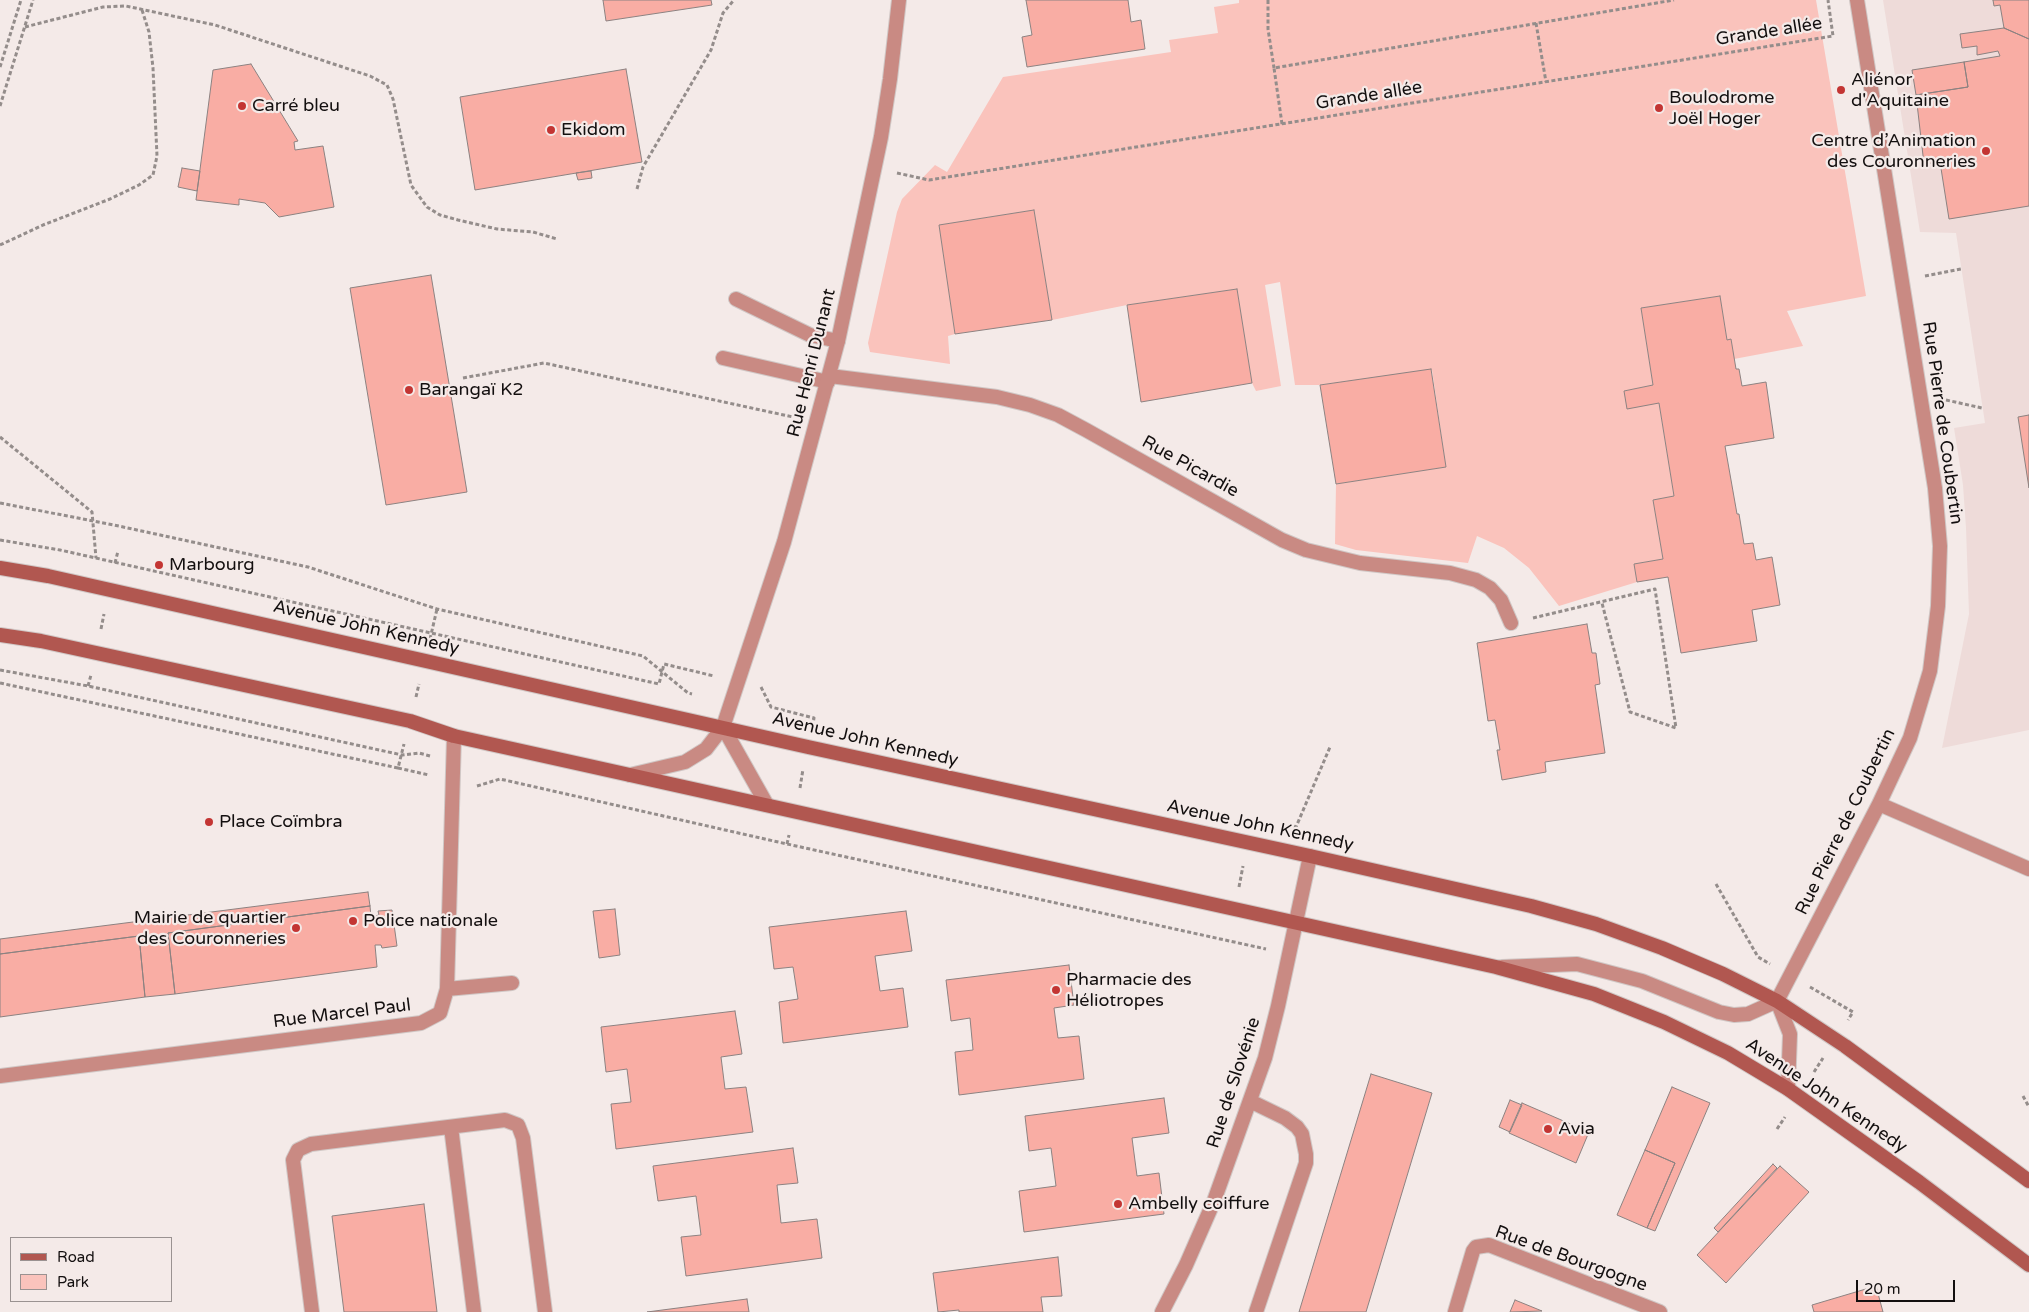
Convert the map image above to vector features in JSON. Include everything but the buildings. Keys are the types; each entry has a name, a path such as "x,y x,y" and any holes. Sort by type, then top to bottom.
{"main road":[{"name":"Avenue John Kennedy","path":"0,568 48,576 1310,856 1531,906 1596,924 1662,948 1723,974 1777,1001 1845,1046 2029,1182"},
{"name":"Avenue John Kennedy","path":"0,635 40,641 410,721 454,736 1496,967 1594,994 1664,1022 1728,1053 1788,1089 1919,1182 2029,1265"}],"street":[{"name":"Rue Henri Dunant","path":"723,727 784,542 829,379 875,168 890,79 899,0"},
{"name":"Rue Pierre de Coubertin","path":"1777,1001 1879,804 1910,738 1930,672 1938,606 1940,546 1936,488 1857,0"},
{"path":"736,299 810,335 838,341"},
{"name":"Rue Picardie","path":"723,358 829,379 997,397 1030,405 1086,430 1282,540 1306,550 1360,563 1450,573 1476,580 1490,588 1501,600 1511,623"},
{"path":"723,727 767,805"},
{"name":"Avenue John Kennedy","path":"630,775 684,762 706,749 723,727"},
{"name":"Rue Marcel Paul","path":"0,1076 421,1024 440,1014 447,990 454,736"},
{"path":"1879,804 2029,868"},
{"name":"Rue de Slovénie","path":"1162,1312 1186,1265 1214,1200 1267,1049 1310,856"},
{"name":"Avenue John Kennedy","path":"1496,967 1577,964 1642,981 1719,1012 1734,1015 1748,1014 1777,1001"},
{"path":"447,990 512,983"},
{"path":"1777,1001 1790,1034 1788,1089"},
{"path":"1250,1101 1297,1126 1302,1134 1306,1154 1306,1163 1256,1312"},
{"path":"312,1312 293,1160 298,1150 311,1144 505,1120 518,1125 524,1138 545,1312"},
{"path":"452,1127 474,1312"},
{"name":"Rue de Bourgogne","path":"1455,1312 1473,1251 1476,1247 1489,1245 1660,1312"}],"path":[{"path":"0,67 21,0"},
{"path":"0,106 33,0"},
{"path":"637,189 643,167 711,50 723,13 734,0"},
{"path":"1268,0 1268,29 1282,124"},
{"path":"1274,68 1657,1 1674,0"},
{"name":"Grande allée","path":"875,168 929,180 1833,36 1828,0"},
{"path":"25,27 103,7 126,6 214,25 370,76 387,85 393,99 411,185 427,207 440,215 458,220 496,229 533,232 558,239"},
{"path":"0,245 124,192 139,185 153,175 157,156 154,68 149,32 142,10"},
{"path":"1536,23 1546,82"},
{"path":"1902,280 1961,269"},
{"path":"463,378 544,363 818,422"},
{"path":"1921,395 1982,408"},
{"path":"0,437 92,512 96,558"},
{"path":"0,503 308,567 437,609 643,656 688,693 696,694"},
{"path":"0,540 115,562 431,632 437,609"},
{"path":"88,686 118,551"},
{"path":"1511,623 1655,589 1676,728 1630,712 1602,603"},
{"path":"0,670 88,686 402,755 419,754 453,761"},
{"path":"0,683 478,786 500,779 1289,954"},
{"path":"398,768 410,721"},
{"path":"2023,1096 2029,1107"}],"shaded area":[{"path":"1883,0 2029,0 2029,730 1942,748 1969,614 1963,485 1954,428 1985,423 1956,233 1920,232"}],"green space":[{"path":"1239,0 1816,0 1866,296 1787,311 1803,346 1734,359 1731,339 1727,340 1720,296 1641,308 1653,385 1624,391 1659,403 1674,496 1653,500 1663,559 1634,564 1637,582 1559,606 1529,568 1504,548 1477,536 1468,563 1356,550 1335,544 1336,484 1446,467 1432,370 1320,385 1295,385 1280,282 1265,285 1281,386 1256,391 1252,383 1237,289 1127,305 1052,320 1034,210 939,225 955,334 948,336 950,364 870,352 868,343 897,212 902,199 935,165 947,172 1003,77 1171,52 1169,40 1218,33 1214,7 1239,3"}],"place":[{"name":"Aliénor d'Aquitaine","path":"1841,90"},
{"name":"Carré bleu","path":"242,106"},
{"name":"Boulodrome Joël Hoger","path":"1659,108"},
{"name":"Ekidom","path":"551,130"},
{"name":"Centre d’Animation des Couronneries","path":"1986,151"},
{"name":"Barangaï K2","path":"409,390"},
{"name":"Marbourg","path":"159,565"},
{"name":"Place Coïmbra","path":"209,822"},
{"name":"Police nationale","path":"353,921"},
{"name":"Mairie de quartier des Couronneries","path":"296,928"},
{"name":"Pharmacie des Héliotropes","path":"1056,990"},
{"name":"Avia","path":"1548,1129"},
{"name":"Ambelly coiffure","path":"1118,1204"}]}
